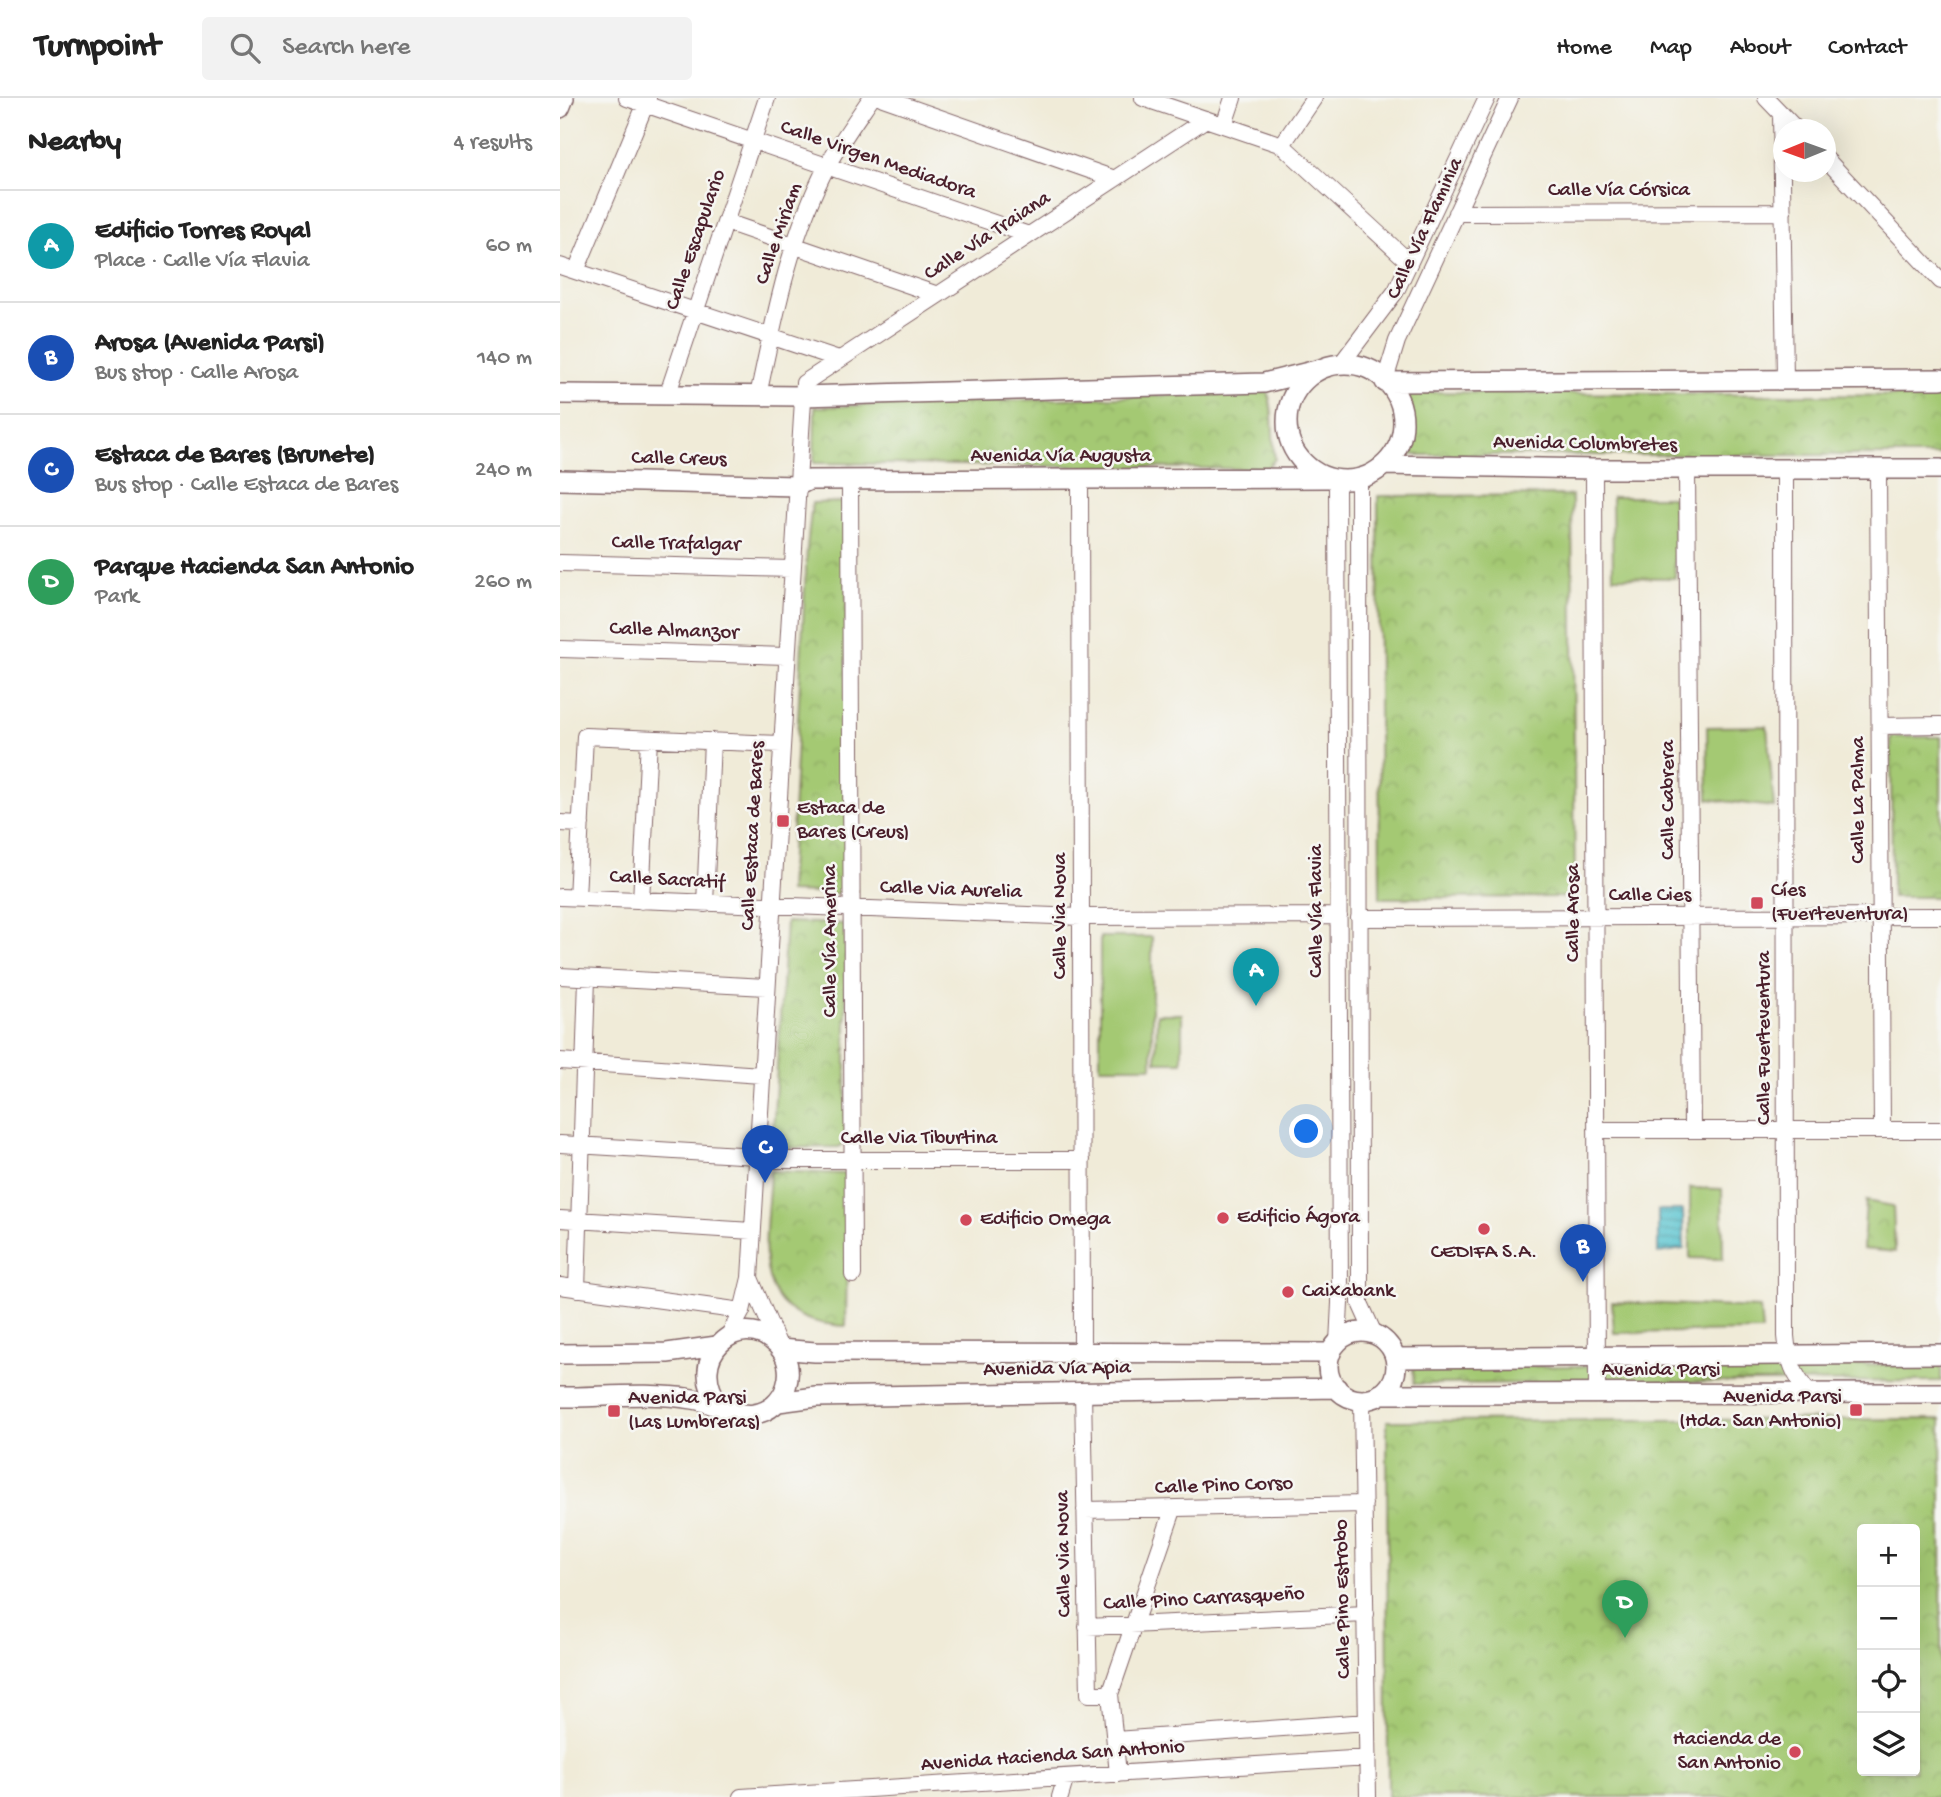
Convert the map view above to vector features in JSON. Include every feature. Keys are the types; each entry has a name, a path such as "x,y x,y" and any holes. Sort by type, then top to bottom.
{"street":[{"path":"560,108 564,98"},
{"name":"Calle Virgen Mediadora","path":"627,98 647,101 753,141 1029,235"},
{"name":"Calle Escapulario","path":"667,396 767,98"},
{"name":"Calle Miriam","path":"758,396 770,336 795,245 827,166 871,98"},
{"path":"883,98 1115,179"},
{"path":"1143,98 1282,145 1409,262"},
{"path":"1224,125 1233,98"},
{"path":"1282,145 1314,98"},
{"name":"Calle Vía Flaminia","path":"1341,364 1396,291 1487,98"},
{"name":"Calle Vía Flaminia","path":"1385,381 1397,341 1510,98"},
{"path":"1766,98 1787,119"},
{"path":"647,101 568,269 839,359"},
{"path":"1782,113 1785,379"},
{"name":"Calle Vía Traiana","path":"802,396 804,383 839,359 1206,120"},
{"path":"1836,171 1941,281"},
{"name":"Calle Vía Córsica","path":"1456,213 1783,212"},
{"path":"726,222 938,295"},
{"path":"560,394 802,396 1264,383 1341,364 1364,368 1385,381 1396,395 1402,413 1402,432 1396,450 1384,465 1359,479 1332,479 1312,470 1300,458 1291,443 1287,426 1295,392 1306,379 1321,369"},
{"path":"1385,381 1941,379"},
{"name":"Calle Estaca de Bares","path":"723,1341 742,1311 750,1278 802,396"},
{"name":"Avenida Columbretes","path":"1384,465 1594,469 1941,469"},
{"name":"Calle Arosa","path":"1594,469 1597,1394"},
{"name":"Calle Cabrera","path":"1687,469 1692,1130"},
{"name":"Calle Fuerteventura","path":"1785,469 1787,1355"},
{"name":"Calle La Palma","path":"1878,469 1882,1130"},
{"name":"Calle Via Nova","path":"1080,479 1082,1353"},
{"name":"Avenida Vía Augusta","path":"797,486 809,480 1332,479"},
{"name":"Calle Vía Flavia","path":"1332,479 1339,916 1334,1348"},
{"name":"Calle Vía Flavia","path":"1359,479 1360,1303 1374,1334"},
{"name":"Calle Creus","path":"560,480 797,486"},
{"name":"Calle Vía Amerina","path":"850,480 853,1275"},
{"name":"Calle Trafalgar","path":"560,563 792,569"},
{"name":"Calle Almanzor","path":"560,649 786,656"},
{"path":"1880,726 1941,725"},
{"path":"577,898 585,736 781,744"},
{"path":"641,901 649,739"},
{"path":"705,904 712,741"},
{"path":"560,823 581,824"},
{"name":"Calle Sacratif","path":"560,897 771,906"},
{"name":"Calle Via Aurelia","path":"771,906 1081,917 1339,916"},
{"name":"Calle Cies","path":"1359,918 1941,916"},
{"path":"560,976 766,987"},
{"path":"577,1289 587,978"},
{"path":"560,1061 761,1075"},
{"path":"1596,1130 1941,1130"},
{"name":"Calle Via Tiburtina","path":"560,1144 756,1156 770,1160 1082,1160"},
{"path":"560,1219 752,1231"},
{"name":"Calle Estaca de Bares","path":"750,1278 780,1348"},
{"path":"560,1286 742,1311"},
{"path":"560,1354 667,1353 755,1333 780,1348 789,1368 788,1381 778,1402 756,1414 731,1412 720,1405 667,1396 560,1397"},
{"path":"1355,1333 1374,1334 1391,1348 1395,1358 1394,1378 1371,1397 1344,1394 1337,1388 1329,1371 1334,1348 1355,1333"},
{"path":"720,1405 707,1383 710,1357 723,1341"},
{"name":"Avenida Vía Apia","path":"780,1348 815,1352 1082,1353 1334,1348"},
{"name":"Avenida Parsi","path":"1395,1358 1941,1354"},
{"path":"1787,1355 1794,1375 1809,1393"},
{"name":"Avenida Vía Apia","path":"778,1402 816,1397 1337,1388"},
{"name":"Calle Via Nova","path":"1083,1392 1088,1693 1110,1694"},
{"name":"Avenida Parsi","path":"1371,1397 1941,1393"},
{"name":"Calle Pino Estrobo","path":"1368,1797 1364,1504 1371,1397"},
{"name":"Calle Pino Corso","path":"1085,1510 1364,1504"},
{"path":"1118,1774 1110,1694 1173,1510"},
{"name":"Calle Pino Carrasqueño","path":"1087,1627 1366,1614"},
{"name":"Avenida Hacienda San Antonio","path":"1115,1740 1367,1723"},
{"name":"Avenida Hacienda San Antonio","path":"741,1797 1005,1789 1066,1777 1368,1758"},
{"path":"1060,1797 1066,1777"}],"green space":[{"path":"1267,392 1271,404 1275,459 1266,469 814,463 815,407"},
{"path":"1407,392 1941,396 1941,455 1407,455 1414,433"},
{"path":"1572,495 1575,897 1380,898 1378,496"},
{"path":"1612,497 1673,497 1675,578 1613,577"},
{"path":"846,502 848,894 789,892 807,547 812,503"},
{"path":"1767,726 1774,807 1708,799 1707,727"},
{"path":"1891,737 1941,737 1941,897 1892,897"},
{"path":"786,922 846,924 846,1142 839,1147 772,1148"},
{"path":"1100,937 1152,937 1152,1067 1100,1067"},
{"path":"1157,1014 1182,1014 1182,1062 1156,1062"},
{"path":"770,1171 848,1174 846,1326 813,1321 790,1310 776,1295 768,1275 766,1252"},
{"path":"1690,1188 1722,1189 1723,1259 1690,1258"},
{"path":"1866,1201 1893,1206 1895,1252 1863,1249"},
{"path":"1612,1302 1760,1308 1762,1331 1614,1333"},
{"path":"1941,1364 1941,1381 1414,1384 1413,1367"},
{"path":"1941,1419 1941,1797 1388,1797 1387,1421"}],"water":[{"path":"1658,1210 1683,1210 1684,1249 1658,1253"}],"place":[{"name":"Estaca de Bares (Creus)","path":"783,821"},
{"name":"Cíes (Fuerteventura)","path":"1757,903"},
{"name":"Edificio Torres Royal","path":"1256,1006"},
{"name":"Estaca de Bares (Brunete)","path":"765,1183"},
{"name":"Edificio Ágora","path":"1223,1218"},
{"name":"Edificio Omega","path":"966,1220"},
{"name":"CEDIFA S.A.","path":"1484,1229"},
{"name":"Arosa (Avenida Parsi)","path":"1583,1282"},
{"name":"Caixabank","path":"1288,1292"},
{"name":"Avenida Parsi (Hda. San Antonio)","path":"1856,1410"},
{"name":"Avenida Parsi (Las Lumbreras)","path":"614,1411"},
{"name":"Parque Hacienda San Antonio","path":"1625,1638"},
{"name":"Hacienda de San Antonio","path":"1795,1752"}]}
